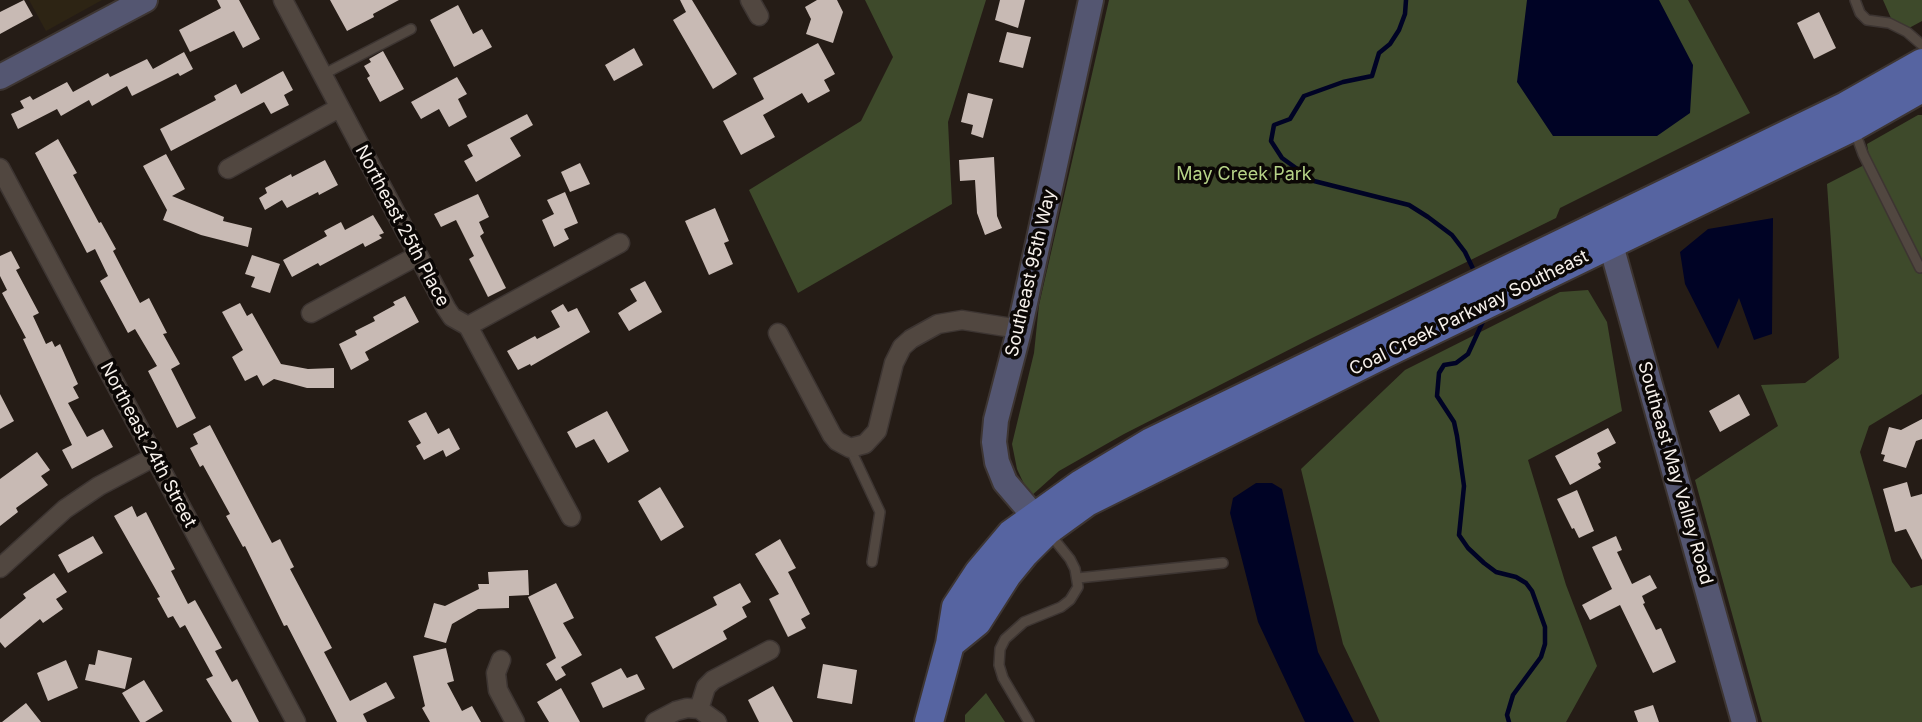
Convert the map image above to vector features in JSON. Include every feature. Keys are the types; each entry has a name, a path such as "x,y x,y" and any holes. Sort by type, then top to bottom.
{"main road":[{"name":"Coal Creek Parkway Southeast","path":"1607,235 1922,63"},
{"name":"Coal Creek Parkway Southeast","path":"950,643 977,622 1007,575 1025,553 1041,524 1112,465 1152,442 1385,342 1607,235 1853,127 1922,88"},
{"path":"929,722 950,643 956,607 979,572 1011,534 1041,524"}],"street":[{"path":"0,77 145,0"},
{"name":"Northeast 25th Place","path":"283,0 417,256 446,308 453,317 468,326 571,517"},
{"path":"750,0 759,16"},
{"name":"Southeast 95th Way","path":"1041,524 1005,482 997,462 994,442 996,420 1019,329 1091,0"},
{"path":"228,169 339,108"},
{"name":"Northeast 24th Street","path":"0,168 296,722"},
{"name":"Southeast May Valley Road","path":"1607,235 1744,722"},
{"path":"468,326 620,243"},
{"path":"311,313 417,256"},
{"path":"779,333 832,435 836,441 850,447 865,444 877,430 894,363 902,347 911,339 938,324 961,320 1019,329"},
{"path":"0,568 65,509 99,486 154,457"},
{"path":"699,709 706,687 713,680 770,650"},
{"path":"501,660 496,673 498,690 515,722"},
{"path":"655,722 687,708 699,709 717,722"}],"lane":[{"path":"1855,0 1860,13 1867,20 1889,23 1907,32 1922,45"},
{"path":"322,75 411,29"},
{"path":"1853,127 1863,153 1920,268"},
{"path":"850,447 880,512 872,562"},
{"path":"1029,722 1003,678 999,665 1000,649 1005,639 1024,622 1046,614 1070,600 1078,587 1078,578 1070,559 1041,524"},
{"path":"1078,578 1223,563"}],"shaded area":[{"path":"29,0 102,0 46,31"}],"green space":[{"path":"865,0 986,0 948,122 952,204 798,293 749,190 861,121 893,57"},
{"name":"May Creek Park","path":"1109,0 1688,0 1750,113 1560,208 1556,218 1124,434 1059,471 1030,497 1017,469 1012,444 1034,353 1039,305"},
{"path":"1883,0 1922,0 1922,21 1898,34"},
{"path":"1922,115 1922,394 1869,426 1860,452 1892,562 1911,588 1922,585 1922,722 1762,722 1695,480 1778,426 1761,385 1805,383 1839,358 1827,184 1870,162 1867,144"},
{"path":"1588,290 1607,322 1622,411 1528,460 1566,585 1597,666 1566,722 1380,722 1343,644 1301,469 1405,370 1560,292"},
{"path":"986,693 1005,722 965,722 965,715"}],"water":[{"path":"1527,0 1659,0 1693,65 1690,113 1657,136 1553,136 1517,82"},
{"path":"1773,218 1772,334 1754,340 1739,298 1718,349 1685,284 1680,252 1708,229"},
{"path":"1256,483 1272,483 1282,489 1318,652 1354,722 1305,722 1258,622 1230,513 1233,498"}],"building":[{"path":"24,0 33,16 0,34 0,12"},
{"path":"217,0 239,0 260,39 243,48 234,31 190,52 179,30 221,8"},
{"path":"330,0 399,0 347,31"},
{"path":"680,0 692,0 737,74 713,89 673,20 686,12"},
{"path":"817,0 837,0 843,12 833,43 806,34 811,19 805,7"},
{"path":"1000,0 1025,0 1018,28 995,20"},
{"path":"458,5 473,34 482,29 492,47 454,67 430,20"},
{"path":"1819,12 1836,48 1814,59 1797,23"},
{"path":"1007,32 1031,37 1023,68 999,62"},
{"path":"818,43 835,74 824,80 830,91 808,103 802,93 763,115 775,137 741,155 723,121 764,99 753,78"},
{"path":"634,48 643,65 614,81 605,65"},
{"path":"383,51 404,89 380,102 367,78 370,76 364,66 371,62 369,59"},
{"path":"184,52 193,69 180,76 178,73 132,96 127,86 92,106 89,100 61,116 57,109 18,129 11,114 24,108 20,101 30,96 33,100 67,82 73,92 108,73 110,77 147,59 153,69"},
{"path":"283,71 293,90 284,95 289,105 271,114 264,102 171,151 160,129 216,100 214,96 236,84 241,94"},
{"path":"457,77 467,94 458,99 467,117 449,127 439,109 421,119 411,102"},
{"path":"968,93 993,99 983,138 971,134 973,125 961,122"},
{"path":"527,114 533,125 510,138 521,156 476,182 464,161 473,156 467,145"},
{"path":"58,139 77,173 73,175 116,249 113,251 140,303 149,298 167,333 163,334 180,364 171,369 196,418 177,428 148,371 157,366 135,329 128,333 100,281 108,276 95,249 87,253 35,153"},
{"path":"166,154 185,189 172,196 224,217 223,221 252,228 248,247 201,235 163,220 167,210 143,166"},
{"path":"994,157 997,216 1002,228 985,235 977,213 975,180 960,181 959,160"},
{"path":"325,160 338,185 287,208 282,200 265,210 259,198 267,193 265,188"},
{"path":"580,163 590,184 570,192 561,172"},
{"path":"565,192 578,223 564,229 569,239 554,247 542,220 554,214 547,200"},
{"path":"478,194 489,217 479,222 484,233 480,236 506,288 488,297 469,259 474,256 456,220 441,227 434,214"},
{"path":"715,208 729,241 724,243 733,264 709,275 685,221"},
{"path":"373,215 384,233 379,235 382,238 365,247 363,243 320,266 318,263 292,277 283,260 327,236 324,231 341,222 345,230"},
{"path":"11,251 20,268 16,270 39,313 33,316 46,344 52,341 55,347 60,344 78,384 73,387 79,398 68,403 87,437 103,429 113,447 72,469 62,450 72,445 23,339 26,338 2,293 7,290 0,276 0,256"},
{"path":"252,255 280,264 270,293 251,287 255,277 245,274"},
{"path":"645,281 662,312 629,331 618,313 637,301 630,289"},
{"path":"405,296 419,322 365,352 369,360 351,370 339,344 357,335 355,331 375,321 373,317"},
{"path":"240,303 247,316 252,313 281,364 308,369 334,368 334,388 307,388 274,379 263,386 257,375 245,381 232,357 243,350 222,312"},
{"path":"563,304 568,312 577,308 590,332 531,366 530,364 518,370 507,351 535,336 537,339 560,327 551,311"},
{"path":"0,394 14,421 0,429"},
{"path":"1739,394 1750,415 1720,432 1709,411"},
{"path":"607,411 629,451 608,463 594,439 576,448 567,432"},
{"path":"426,412 438,434 449,428 460,449 446,457 443,450 424,460 416,446 421,443 408,421"},
{"path":"1922,419 1922,439 1916,441 1906,468 1883,461 1885,455 1881,454 1889,427 1901,430"},
{"path":"210,425 272,543 280,539 294,567 290,569 332,648 324,652 350,701 386,682 395,698 363,714 367,722 337,722 287,625 284,626 245,546 243,547 226,516 230,514 203,465 200,467 190,448 198,444 193,434"},
{"path":"1608,428 1616,443 1597,453 1601,468 1570,485 1555,456"},
{"path":"37,452 50,470 41,476 48,485 16,508 18,512 0,526 0,479"},
{"path":"1907,482 1911,497 1922,494 1922,560 1906,529 1895,532 1883,489"},
{"path":"660,487 684,527 661,541 638,501"},
{"path":"1577,490 1594,531 1579,538 1557,499"},
{"path":"132,506 137,517 146,512 175,569 171,571 188,604 195,600 222,648 215,651 232,682 237,679 259,722 232,722 206,679 213,676 185,625 180,628 173,616 168,618 157,598 160,597 114,516"},
{"path":"93,536 103,553 68,573 58,555"},
{"path":"1616,536 1622,550 1617,552 1632,584 1650,575 1657,588 1642,596 1645,603 1643,604 1656,630 1661,628 1676,662 1653,673 1620,605 1590,620 1582,605 1612,589 1592,547"},
{"path":"780,539 796,568 788,572 810,614 801,619 806,628 788,637 769,599 779,594 755,554"},
{"path":"528,570 529,595 509,596 509,608 478,609 452,624 446,643 424,637 434,603 445,606 479,589 478,584 489,584 488,572"},
{"path":"54,573 67,592 56,599 63,609 43,623 40,619 5,648 0,642 0,619 26,598 23,594"},
{"path":"556,583 574,618 563,623 582,655 561,667 566,675 556,681 546,664 556,658 528,597"},
{"path":"740,583 751,602 742,607 747,617 723,631 727,639 673,669 655,637 717,605 713,597"},
{"path":"446,648 454,681 447,683 462,711 472,706 481,722 430,722 422,708 425,706 413,656"},
{"path":"98,650 132,658 125,689 85,680 89,664 95,665"},
{"path":"66,660 78,688 48,701 37,673"},
{"path":"823,664 857,670 852,704 817,698"},
{"path":"621,668 627,678 637,674 645,689 603,708 591,683"},
{"path":"144,680 163,711 145,722 140,722 122,693"},
{"path":"773,686 793,722 759,722 748,700"},
{"path":"561,688 580,722 549,722 537,702"},
{"path":"26,703 41,722 2,722"},
{"path":"1653,705 1659,722 1638,722 1634,711"}],"waterway":[{"path":"1406,0 1405,14 1399,30 1390,44 1379,53 1372,76 1343,82 1304,96 1290,119 1274,125 1271,141 1282,158 1314,181 1409,205 1428,217 1452,235 1465,252 1476,275"},
{"path":"1485,317 1468,354 1456,363 1444,365 1439,373 1437,396 1454,422 1457,436 1464,486 1459,535 1468,548 1496,572 1516,577 1526,583 1532,591 1545,627 1545,644 1541,657 1513,695 1507,715 1509,722"}]}
